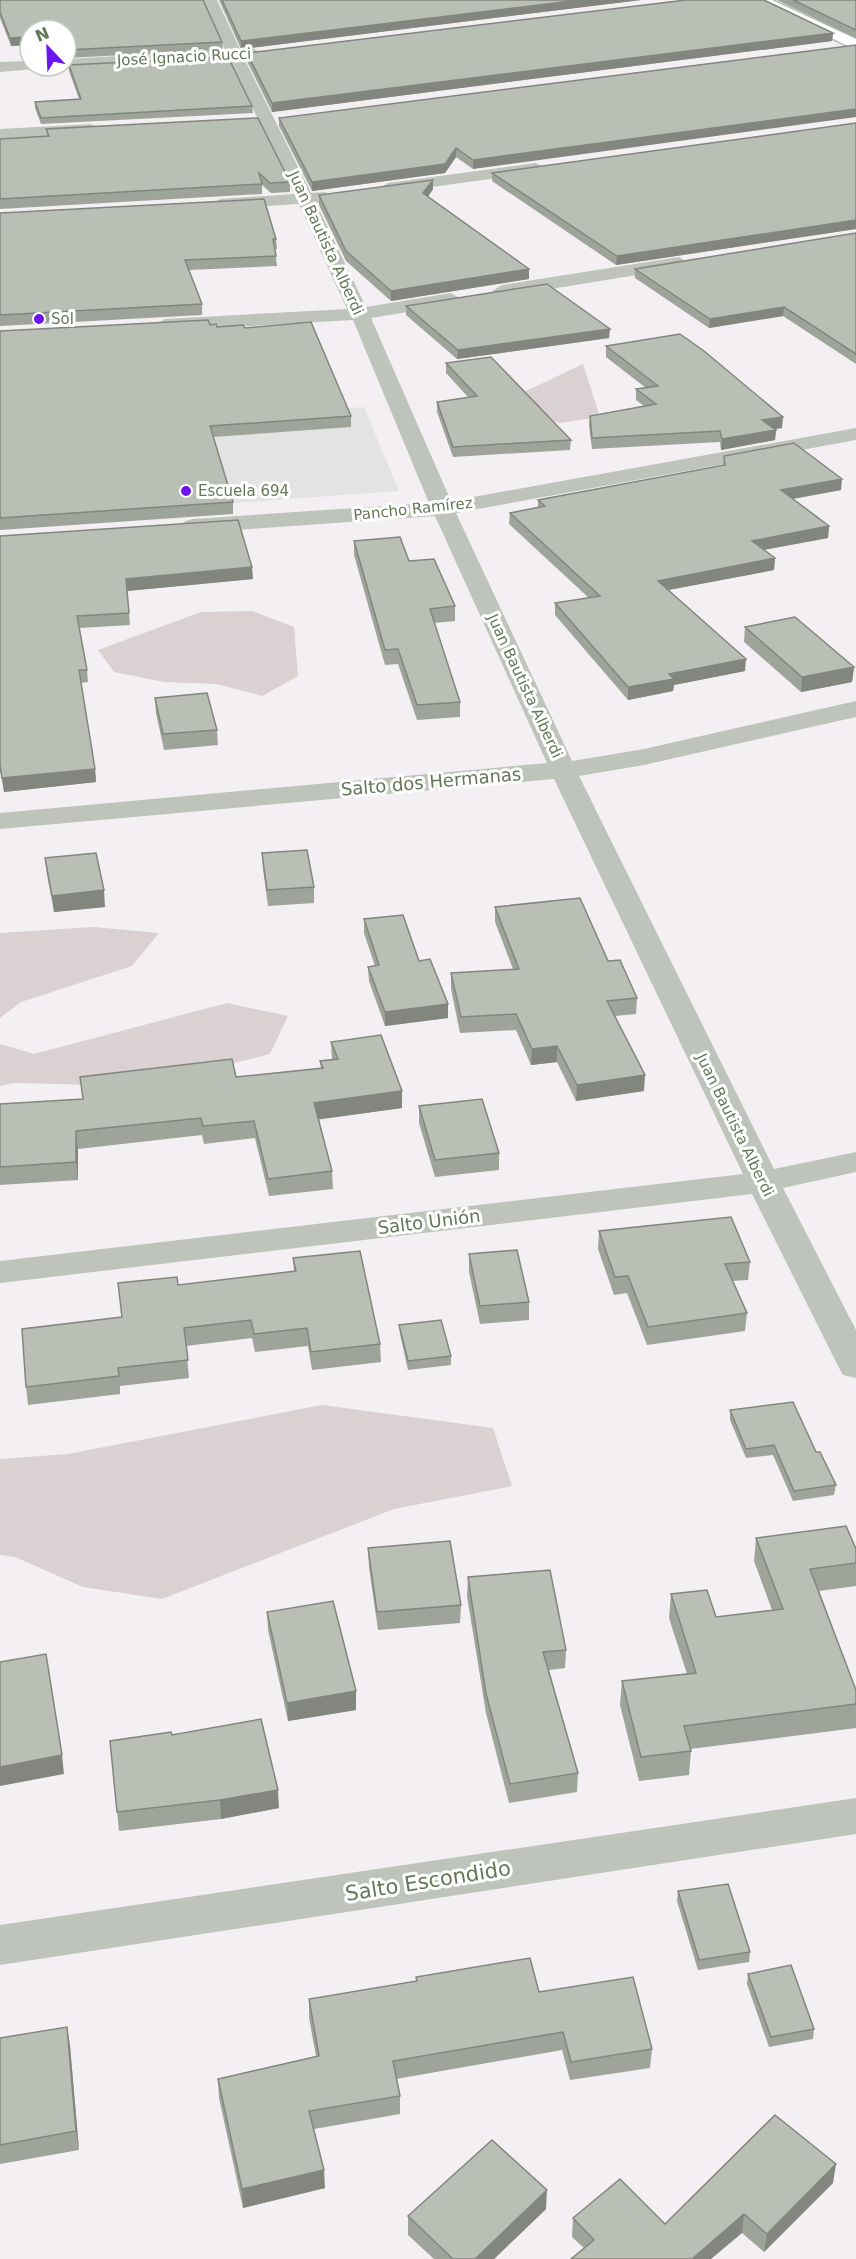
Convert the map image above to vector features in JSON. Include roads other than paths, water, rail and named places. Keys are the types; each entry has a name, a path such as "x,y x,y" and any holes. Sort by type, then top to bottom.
{"main road":[{"path":"760,0 856,45"}],"street":[{"name":"Juan Bautista Alberdi","path":"210,0 234,56 306,199 360,314 443,509 564,770 763,1182 856,1366"},
{"path":"821,50 856,45"},
{"name":"José Ignacio Rucci","path":"78,63 234,56 269,51"},
{"path":"0,67 18,66"},
{"path":"0,134 105,129"},
{"path":"365,191 552,165"},
{"path":"200,205 306,199 342,194"},
{"path":"151,326 360,314 702,260"},
{"name":"Pancho Ramírez","path":"168,528 443,509 856,434"},
{"name":"Salto dos Hermanas","path":"0,821 564,770 644,757 856,709"},
{"name":"Salto Unión","path":"0,1272 763,1182 856,1162"},
{"name":"Salto Escondido","path":"0,1945 856,1816"}],"place":[{"name":"Sol","path":"39,319"},
{"name":"Escuela 694","path":"186,491"}]}
